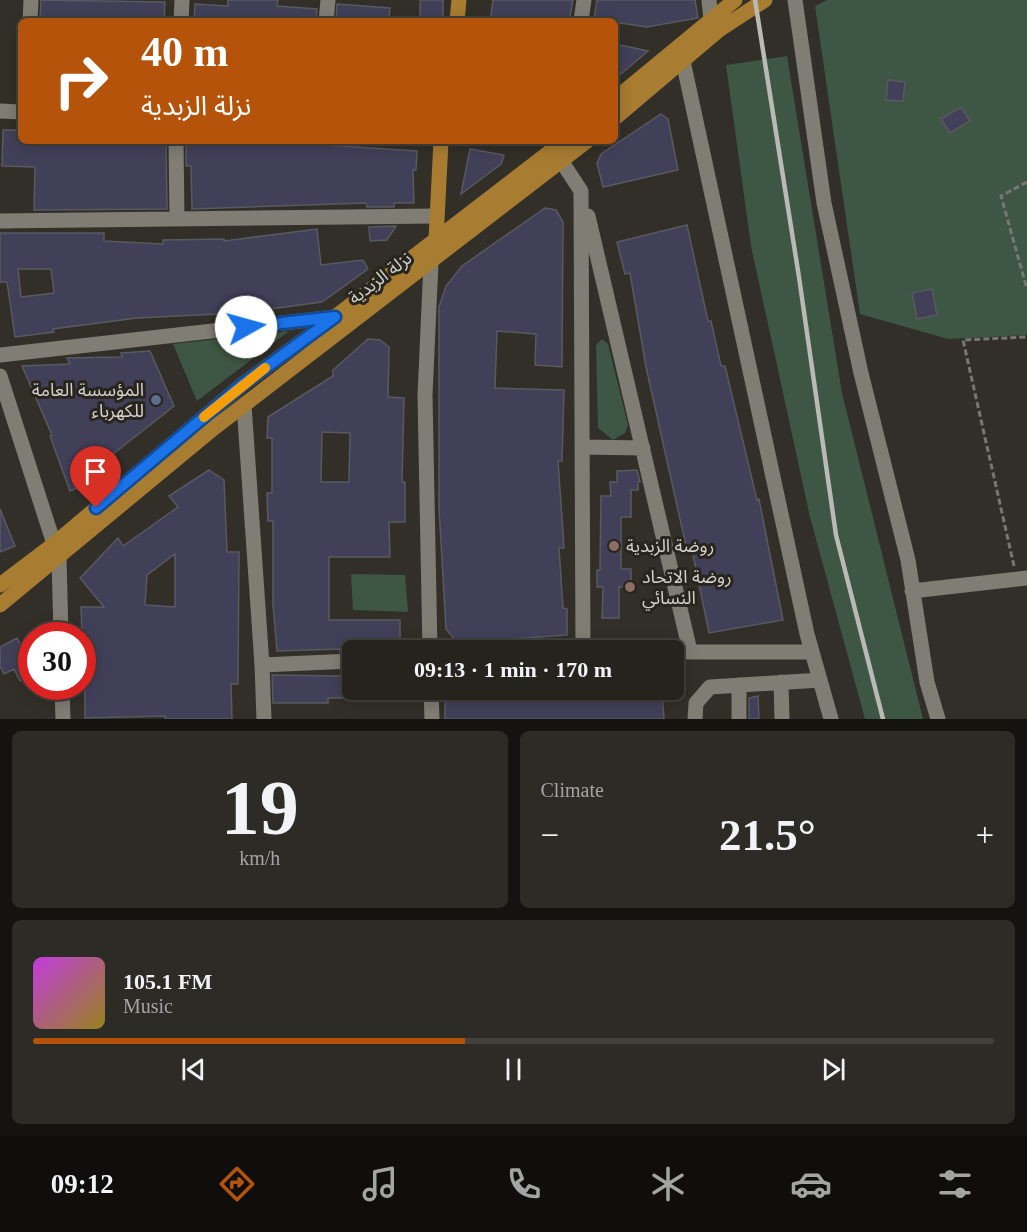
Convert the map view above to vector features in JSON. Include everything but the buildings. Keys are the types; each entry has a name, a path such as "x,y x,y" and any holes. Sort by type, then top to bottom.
{"main road":[{"path":"457,18 459,0"},
{"path":"618,97 735,0"},
{"path":"618,115 719,30 765,0"},
{"path":"436,239 441,144"},
{"name":"نزلة الزبدية","path":"0,605 57,550 243,384 335,317 560,144"},
{"name":"نزلة الزبدية","path":"0,585 57,550 583,144"}],"street":[{"path":"30,18 31,0"},
{"path":"181,18 182,0"},
{"path":"326,18 328,0"},
{"path":"581,18 584,0"},
{"path":"709,0 711,20"},
{"path":"795,0 824,203 861,373 908,560 927,682 938,719"},
{"path":"683,61 812,652 831,719"},
{"path":"0,111 18,112"},
{"path":"176,144 177,219"},
{"path":"562,162 582,191 690,651"},
{"path":"582,191 583,640"},
{"path":"0,221 436,216"},
{"path":"430,640 425,395 431,263"},
{"path":"0,355 335,317"},
{"path":"0,376 57,550 60,622"},
{"path":"244,405 264,719"},
{"path":"0,425 14,418"},
{"path":"582,447 643,448"},
{"path":"912,591 1022,579"},
{"path":"684,651 812,652"},
{"path":"262,665 342,661"},
{"path":"695,719 696,703 710,687 820,680"},
{"path":"781,682 782,719"},
{"path":"739,685 740,719"},
{"path":"62,700 63,719"},
{"path":"431,700 432,719"}],"path":[{"path":"1027,182 1001,196 1027,289"},
{"path":"1022,579 963,339 1027,337"}],"green space":[{"path":"827,0 1027,0 1027,335 948,339 860,314 815,6"},
{"path":"787,56 842,393 923,719 865,719 810,517 751,246 726,65"},
{"path":"289,331 197,401 173,344"},
{"path":"602,339 608,344 628,425 625,433 613,440 598,428 596,345"},
{"path":"351,574 405,575 408,612 353,610"}],"railway":[{"path":"755,0 799,277 836,535 883,719"}],"slow traffic":[{"path":"204,417 265,368"}],"place":[{"name":"المؤسسة العامة للكهرباء","path":"156,400"},
{"name":"روضة الزبدية","path":"614,546"},
{"name":"روضة الاتحاد النسائي","path":"630,587"}],"route":[{"path":"96,508 243,384 335,317 246,327"}]}
